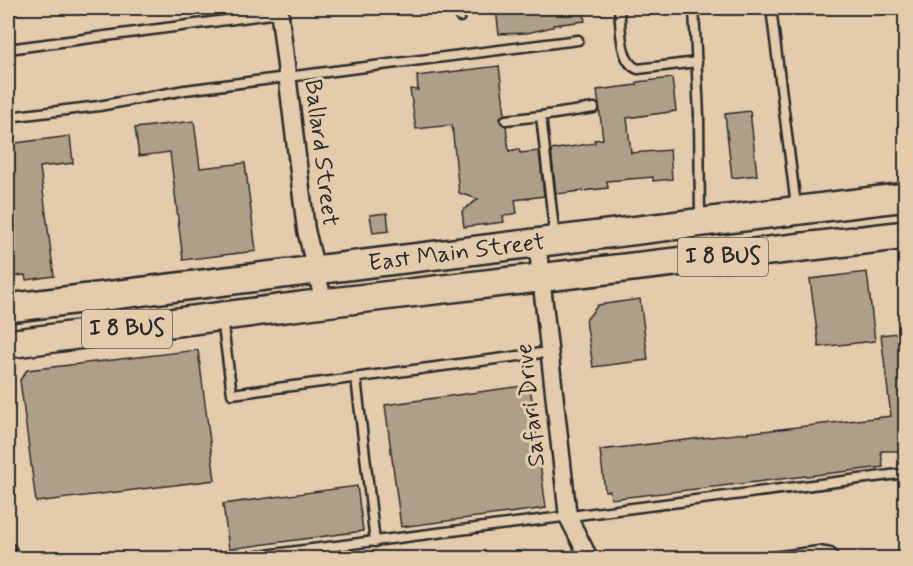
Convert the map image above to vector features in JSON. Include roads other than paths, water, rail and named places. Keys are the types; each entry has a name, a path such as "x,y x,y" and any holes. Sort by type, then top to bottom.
{"main road":[{"name":"East Main Street","path":"8,308 906,197"},
{"name":"East Main Street","path":"8,344 324,303 906,235"}],"street":[{"name":"Ballard Street","path":"279,10 306,230 324,303"},
{"name":"Safari Drive","path":"546,240 541,279 568,516 589,558"},
{"path":"8,552 8,558"}],"lane":[{"path":"459,8 460,17"},
{"path":"619,8 625,56 632,67 638,69 697,62"},
{"path":"694,8 700,222"},
{"path":"771,8 796,210"},
{"path":"8,49 279,10"},
{"path":"8,117 99,106 185,90 578,40"},
{"path":"506,120 594,108"},
{"path":"540,116 546,240"},
{"path":"222,316 232,394 549,352"},
{"path":"356,378 375,542"},
{"path":"242,558 286,556 568,516 906,473"},
{"path":"764,558 819,551 831,553 834,558"}]}
